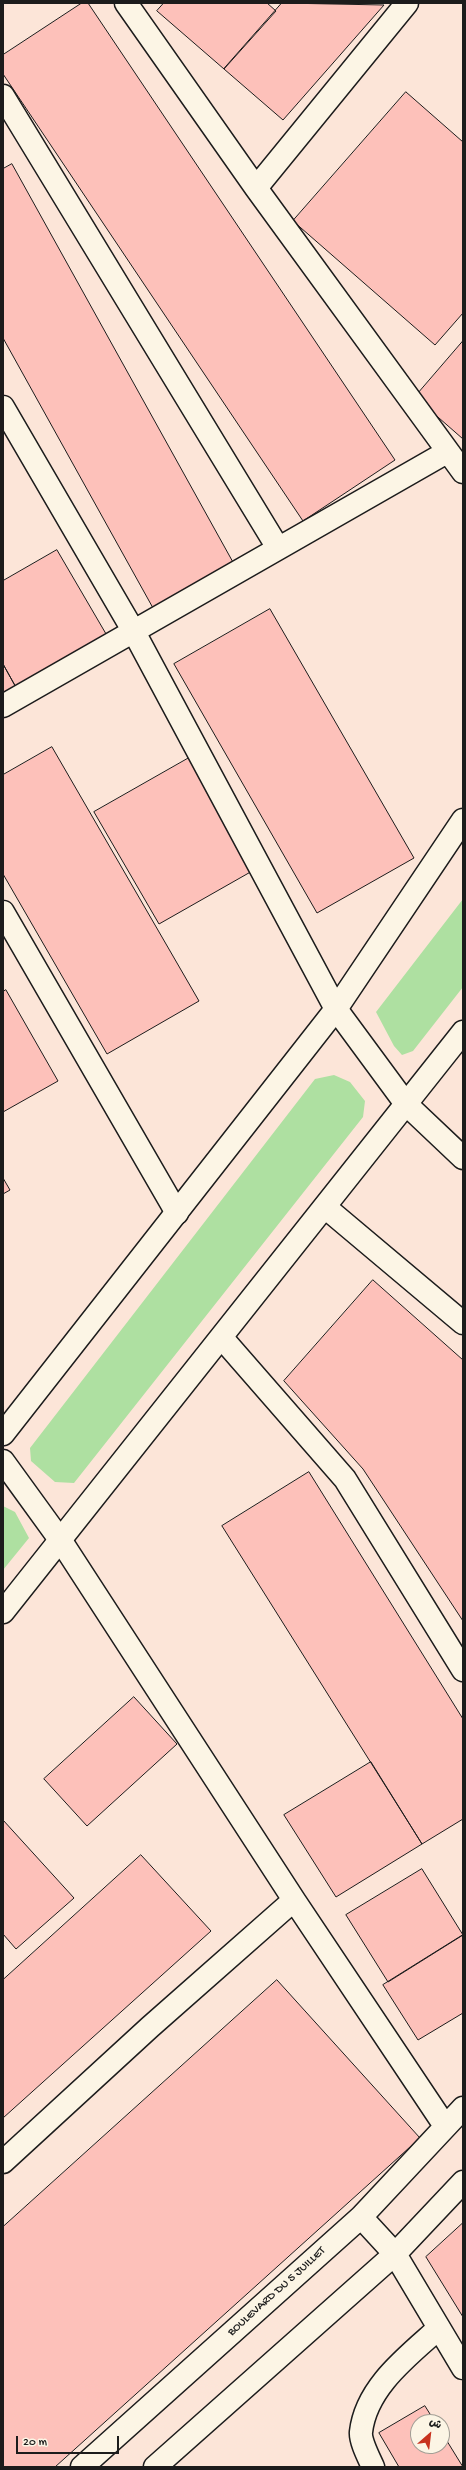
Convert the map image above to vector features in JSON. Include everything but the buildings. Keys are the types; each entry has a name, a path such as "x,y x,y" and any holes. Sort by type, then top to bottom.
{"street":[{"path":"127,3 256,188 463,472"},
{"path":"256,188 407,3"},
{"path":"3,96 278,548"},
{"path":"3,407 134,632 336,1009 406,1104 463,1158"},
{"path":"3,706 447,452"},
{"path":"3,1434 336,1009 463,820"},
{"path":"3,912 177,1213"},
{"path":"3,1612 222,1338 463,1032"},
{"path":"325,1207 463,1322"},
{"path":"222,1338 345,1479 463,1670"},
{"path":"3,1460 61,1541 294,1900 445,2126"},
{"path":"3,2162 150,2027 294,1900"},
{"name":"BOULEVARD DU 5 JUILLET","path":"82,2467 361,2218 463,2108"},
{"path":"155,2467 394,2254 463,2182"},
{"path":"361,2218 394,2254 463,2368"},
{"path":"372,2467 360,2433 370,2404 391,2372 439,2328"}],"green space":[{"path":"463,899 463,987 413,1051 402,1055 394,1046 376,1012"},
{"path":"334,1075 350,1082 365,1101 363,1117 74,1483 55,1482 31,1461 30,1448 315,1079"},
{"path":"3,1506 15,1512 29,1538 3,1570"}]}
